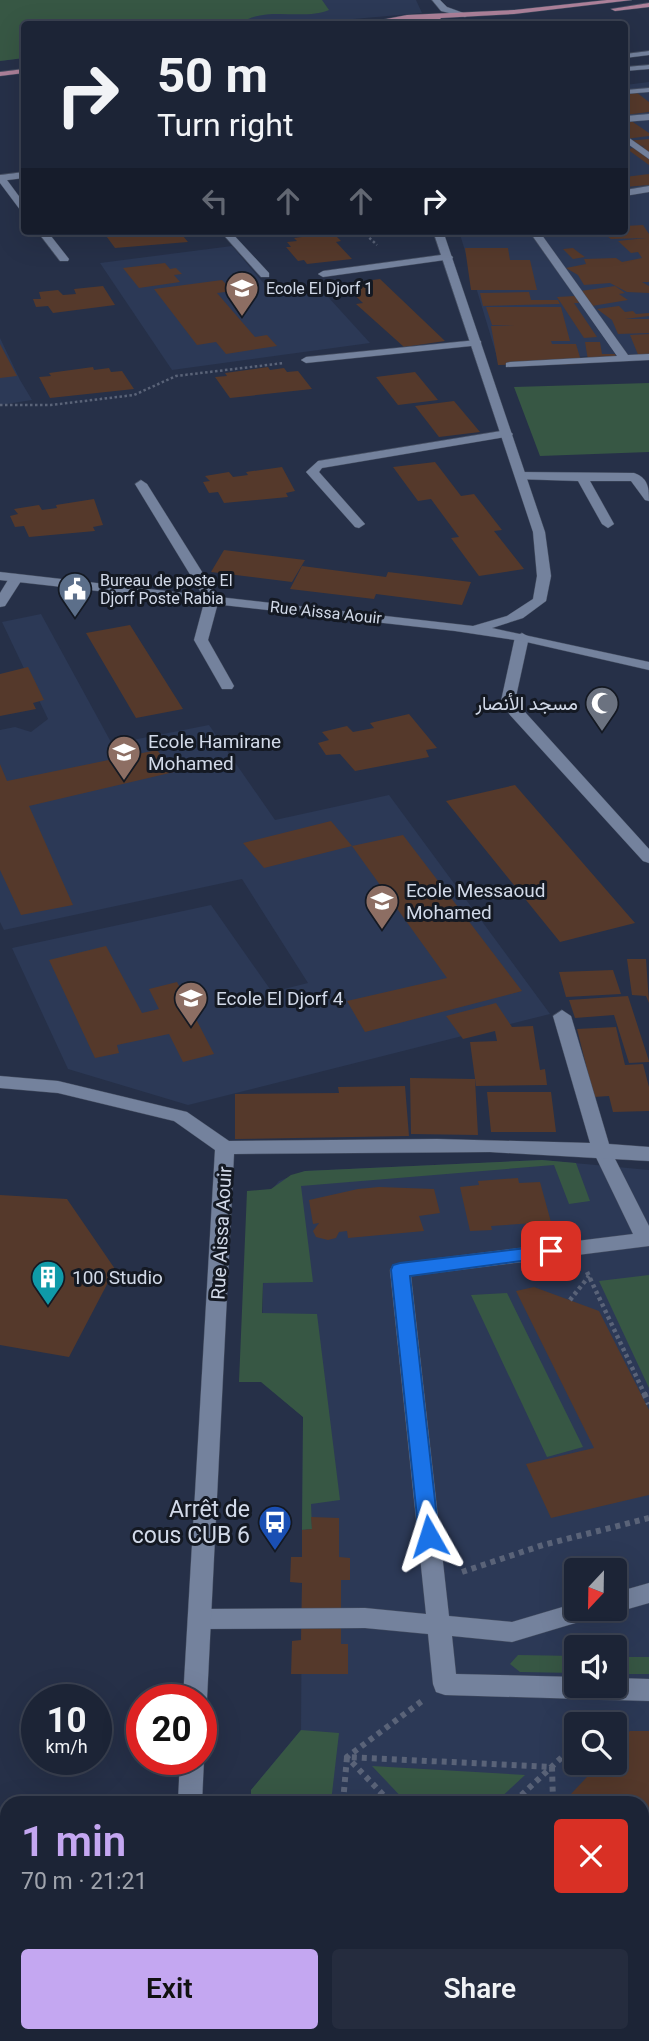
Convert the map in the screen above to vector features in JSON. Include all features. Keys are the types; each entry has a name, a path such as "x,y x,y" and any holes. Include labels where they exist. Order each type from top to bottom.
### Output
{"main road":[{"path":"401,21 628,0"},
{"path":"510,21 649,5"},
{"path":"425,17 442,21"},
{"path":"0,74 21,71"},
{"path":"0,83 21,80"}],"street":[{"path":"425,17 434,9 427,0"},
{"path":"436,0 444,9 465,15"},
{"path":"628,46 649,48"},
{"path":"628,56 649,53"},
{"path":"628,69 649,67"},
{"path":"628,92 649,90"},
{"path":"628,119 649,117"},
{"path":"628,140 649,156"},
{"path":"0,178 21,175"},
{"path":"0,178 21,204"},
{"path":"628,192 649,189"},
{"path":"45,235 64,259"},
{"path":"229,235 265,275"},
{"path":"440,235 539,532 544,576 539,601 521,615 491,625 455,627"},
{"path":"537,235 626,360"},
{"path":"323,274 448,257"},
{"path":"306,360 477,343"},
{"path":"510,365 649,357"},
{"path":"359,524 312,472 318,465 507,434"},
{"path":"520,476 573,474 582,477 634,477 640,481 649,497"},
{"path":"582,477 608,524"},
{"path":"141,484 212,600 201,640 227,686"},
{"name":"Rue Aissa Aouir","path":"0,576 455,627 522,637 649,666"},
{"path":"0,603 16,578"},
{"path":"522,637 508,701 515,712 649,858"},
{"path":"562,1016 601,1149 647,1240 400,1270 445,1684 649,1690"},
{"path":"0,1082 58,1087 180,1116 225,1148"},
{"name":"Rue Aissa Aouir","path":"196,1684 225,1148 451,1145 601,1149 649,1154"},
{"path":"627,1599 649,1593"},
{"path":"200,1619 365,1618 512,1632 564,1617"},
{"path":"190,1796 191,1775"}],"path":[{"path":"0,405 51,405 134,395 176,376 306,360"},
{"path":"576,1248 649,1404"},
{"path":"570,1300 589,1276"},
{"path":"434,1581 543,1545 649,1518"},
{"path":"344,1796 347,1757 445,1684"},
{"path":"521,1796 564,1756"},
{"path":"347,1757 552,1767"},
{"path":"347,1757 384,1796"},
{"path":"552,1767 553,1796"}],"shaded area":[{"path":"0,0 416,0 422,13 330,21 21,21 21,58 0,61"},
{"path":"649,82 649,354 498,360 460,235 628,235 628,85"},
{"name":"Ecole El Djorf 1","path":"232,246 272,293 319,287 370,343 172,370 100,263"},
{"path":"0,338 20,380 32,400 0,405"},
{"path":"41,614 112,744 209,725 275,820 389,795 550,1014 188,1105 68,1069 12,948 211,905 272,992 308,983 242,879 4,930 0,922 0,730 15,727 31,732 48,719 2,622"},
{"path":"542,1160 649,1170 649,1796 251,1796 251,1790 301,1730 303,1417 261,1381 265,1198 279,1181 305,1171"}],"green space":[{"path":"0,0 322,0 329,10 307,14 260,15 245,21 21,21 21,58 0,61"},
{"path":"649,383 649,452 540,456 514,387"},
{"path":"542,1160 576,1163 590,1201 569,1204 554,1165 301,1186 313,1282 263,1283 262,1313 317,1314 340,1500 311,1504 312,1529 302,1530 303,1417 261,1382 239,1382 247,1191 271,1189 291,1175 305,1171"},
{"path":"649,1275 649,1388 599,1281"},
{"path":"507,1293 583,1447 547,1457 471,1295"},
{"path":"518,1655 564,1656 564,1673 520,1672 510,1664"},
{"path":"627,1657 649,1657 649,1674 627,1674"},
{"path":"301,1730 339,1733 332,1796 251,1796 251,1790"},
{"path":"372,1766 525,1775 502,1796 400,1796"}],"building":[{"path":"636,92 649,102 649,112 628,115 628,93"},
{"path":"628,120 649,133 649,136 628,139"},
{"path":"649,139 649,165 628,150 646,146 628,145 628,141"},
{"path":"649,174 649,185 628,187 628,177"},
{"path":"643,225 649,234 649,282 642,282 649,286 649,293 627,292 610,283 584,285 578,275 566,268 586,264 584,259 616,258 622,262 642,258 638,252 631,253 618,241 646,238 611,239 606,235 628,235 628,226"},
{"path":"105,235 182,235 188,242 115,248"},
{"path":"335,235 341,241 336,242 352,259 307,264 304,260 298,261 286,247 291,247 287,242 297,241 294,238"},
{"path":"465,248 508,248 510,260 530,260 537,290 471,290"},
{"path":"573,248 585,257 573,259 563,249"},
{"path":"165,263 170,269 176,268 182,274 174,275 180,282 139,288 123,268"},
{"path":"380,279 445,341 404,347 356,304 363,303 343,284"},
{"path":"222,280 233,291 217,293 255,337 267,335 277,346 226,354 216,342 197,345 154,289"},
{"path":"103,286 115,305 53,313 48,306 36,307 33,299 41,299 39,292 58,290 63,295 76,294 74,289"},
{"path":"615,286 625,293 619,294 628,300 592,306 574,292"},
{"path":"529,292 531,300 558,300 560,304 483,306 480,293"},
{"path":"575,296 579,303 574,303 597,337 584,338 557,297"},
{"path":"619,306 625,312 649,313 649,316 625,319 649,319 649,333 618,334 612,320 597,309"},
{"path":"486,307 561,307 570,341 551,341 552,344 576,344 582,364 498,365 491,326 515,325 492,325"},
{"path":"649,334 649,357 639,357 630,335"},
{"path":"585,342 600,342 602,354 615,354 616,360 588,360"},
{"path":"0,344 17,376 0,378"},
{"path":"93,367 94,370 109,368 111,372 122,371 134,389 50,398 39,377 51,376 49,373"},
{"path":"268,367 270,370 284,368 287,372 298,371 312,389 230,398 215,377 227,376 225,373"},
{"path":"415,372 438,400 398,405 376,377"},
{"path":"454,401 480,432 439,437 415,406"},
{"path":"435,462 461,496 474,494 502,530 494,531 524,569 479,576 451,538 459,537 431,499 418,501 393,467"},
{"path":"282,467 295,491 286,493 288,497 224,503 218,492 209,493 203,482 210,481 205,476 229,472 233,477 248,475 246,472"},
{"path":"94,499 103,525 93,527 95,531 29,537 24,526 15,527 10,516 18,514 14,509 39,505 42,510"},
{"path":"224,550 305,560 292,582 211,572"},
{"path":"302,566 386,577 388,572 471,582 462,605 376,594 374,599 290,589"},
{"path":"130,625 183,709 136,718 86,633"},
{"path":"28,667 44,700 33,703 36,709 0,716 0,674"},
{"path":"409,714 437,748 426,750 429,757 355,771 340,754 326,755 318,743 329,740 322,732 347,726 353,732 374,728 370,723"},
{"path":"157,750 174,772 29,806 73,905 21,915 0,870 0,764 7,781"},
{"path":"515,785 635,923 560,942 446,801"},
{"path":"331,821 352,846 264,868 243,843"},
{"path":"403,835 522,991 365,1032 347,1001 447,978 352,846"},
{"path":"106,946 142,1013 159,1009 149,989 177,982 214,1054 183,1062 169,1034 117,1045 119,1053 95,1058 49,960"},
{"path":"627,959 646,959 649,1003 646,996 632,995"},
{"path":"613,970 621,994 566,997 559,972"},
{"path":"628,996 649,1062 629,1063 614,1015 575,1018 569,1000"},
{"path":"496,1003 512,1027 533,1026 540,1070 545,1069 547,1085 476,1086 470,1042 497,1041 495,1031 463,1039 446,1016"},
{"path":"616,1027 625,1065 643,1064 649,1087 649,1111 613,1112 609,1096 594,1097 577,1029"},
{"path":"410,1078 475,1079 478,1135 411,1134"},
{"path":"405,1086 409,1136 235,1139 235,1094 339,1093 338,1087"},
{"path":"487,1092 551,1092 556,1132 491,1132"},
{"path":"518,1178 519,1183 540,1182 551,1222 491,1226 492,1230 470,1231 460,1187 479,1185 478,1181"},
{"path":"379,1187 434,1189 440,1213 419,1216 424,1231 348,1238 347,1231 339,1232 336,1238 328,1240 316,1237 313,1231 319,1223 313,1224 309,1200"},
{"name":"100 Studio","path":"0,1195 67,1199 115,1269 69,1357 0,1345"},
{"path":"534,1287 599,1311 649,1410 649,1495 551,1518 526,1464 594,1448 516,1291"},
{"path":"311,1517 339,1518 339,1557 350,1558 350,1580 341,1580 341,1644 348,1644 348,1674 291,1674 292,1641 301,1640 302,1583 290,1582 291,1557 302,1557 302,1530 312,1529"},
{"path":"630,1731 649,1731 649,1796 571,1794 589,1775 627,1775 627,1734"}],"place":[{"name":"Ecole El Djorf 1","path":"242,318"},
{"name":"Bureau de poste El Djorf Poste Rabia","path":"75,619"},
{"name":"مسجد الأنصار","path":"602,733"},
{"name":"Ecole Hamirane Mohamed","path":"124,782"},
{"name":"Ecole Messaoud Mohamed","path":"382,931"},
{"name":"Ecole El Djorf 4","path":"191,1028"},
{"name":"100 Studio","path":"48,1307"},
{"name":"Arrêt de cous CUB 6","path":"275,1552"}],"route":[{"path":"429,1536 400,1270 551,1251"}]}
